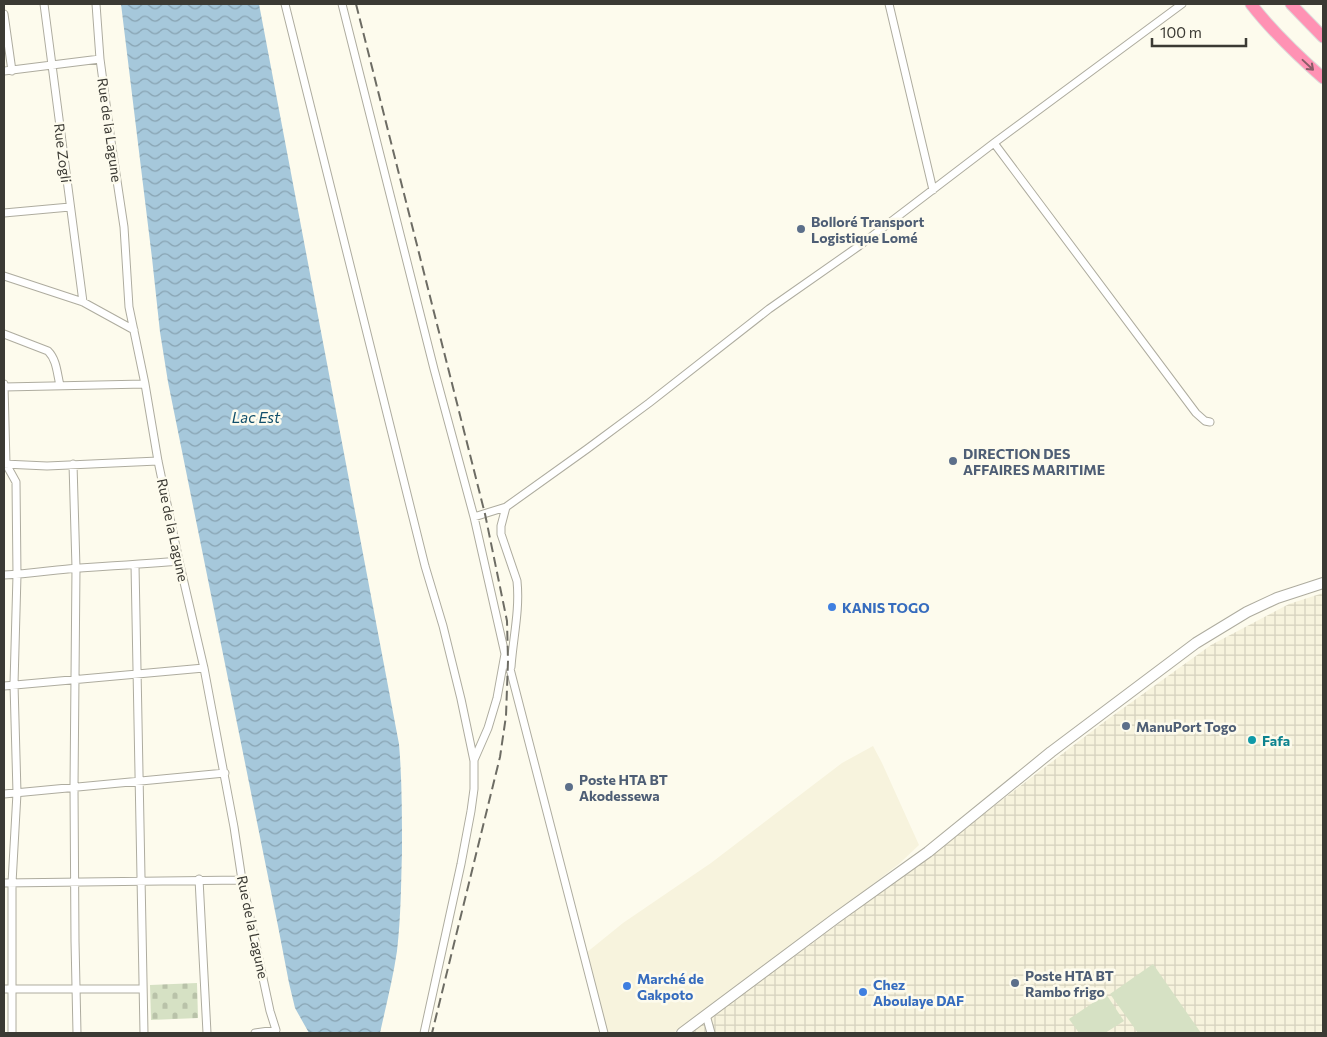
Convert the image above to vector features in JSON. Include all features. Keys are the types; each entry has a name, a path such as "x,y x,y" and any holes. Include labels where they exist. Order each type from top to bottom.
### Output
{"highway":[{"path":"1251,4 1278,36 1323,78"},
{"path":"1291,4 1323,36"}],"main road":[{"path":"682,1033 928,852 1051,752 1196,644 1247,612 1277,598 1323,583"}],"street":[{"name":"Rue Zogli","path":"44,4 83,302"},
{"name":"Rue de la Lagune","path":"96,4 100,59 124,227 130,307 134,330 158,461 204,668 225,774 242,880 270,1011 277,1032 255,1033"},
{"path":"285,4 425,566 452,662 474,761 474,789 471,811 424,1033"},
{"path":"342,4 434,369 474,517 505,654 604,1033"},
{"path":"889,4 933,190"},
{"path":"474,517 506,507 649,403 769,309 860,246 994,143 1182,4"},
{"path":"4,14 8,71 100,59"},
{"path":"994,143 1196,413 1205,421 1210,422"},
{"path":"4,214 70,207"},
{"path":"4,274 83,302 134,330"},
{"path":"4,334 48,351 54,360 60,385"},
{"path":"12,1033 8,989 17,793 14,684 17,575 16,482 5,464 4,386 145,384"},
{"path":"5,464 47,466 158,461"},
{"path":"73,464 76,568 74,787 77,1033"},
{"path":"506,507 501,526 502,534 518,590 517,619 510,672"},
{"path":"4,575 179,561"},
{"path":"135,565 144,1033"},
{"path":"474,761 488,728 497,698 505,654"},
{"path":"4,686 204,668"},
{"path":"4,794 225,774"},
{"path":"199,880 207,1033"},
{"path":"4,883 242,880"},
{"path":"8,989 144,989"},
{"path":"706,1015 711,1033"}],"shaded area":[{"path":"1323,593 1323,1033 688,1033 810,945 1104,722 1211,645 1289,604"},
{"path":"873,746 919,845 900,863 822,924 673,1033 607,1033 586,953 623,923 711,863 842,763"}],"green space":[{"path":"1153,964 1201,1033 1138,1033 1110,994"},
{"path":"197,983 198,1018 151,1020 150,985"},
{"path":"1106,994 1124,1021 1105,1033 1079,1033 1069,1019"}],"water":[{"name":"Lac Est","path":"121,4 259,4 399,744 402,838 399,926 397,951 380,1033 309,1033 295,1008 168,382 160,332"}],"railway":[{"path":"356,4 485,514 507,621 506,716 500,757 432,1033"}],"place":[{"name":"Bolloré Transport Logistique Lomé","path":"801,229"},
{"name":"DIRECTION DES AFFAIRES MARITIME","path":"953,461"},
{"name":"KANIS TOGO","path":"832,607"},
{"name":"ManuPort Togo","path":"1126,726"},
{"name":"Fafa","path":"1252,740"},
{"name":"Poste HTA BT Akodessewa","path":"569,787"},
{"name":"Poste HTA BT Rambo frigo","path":"1015,983"},
{"name":"Marché de Gakpoto","path":"627,986"},
{"name":"Chez Aboulaye DAF","path":"863,992"}]}
